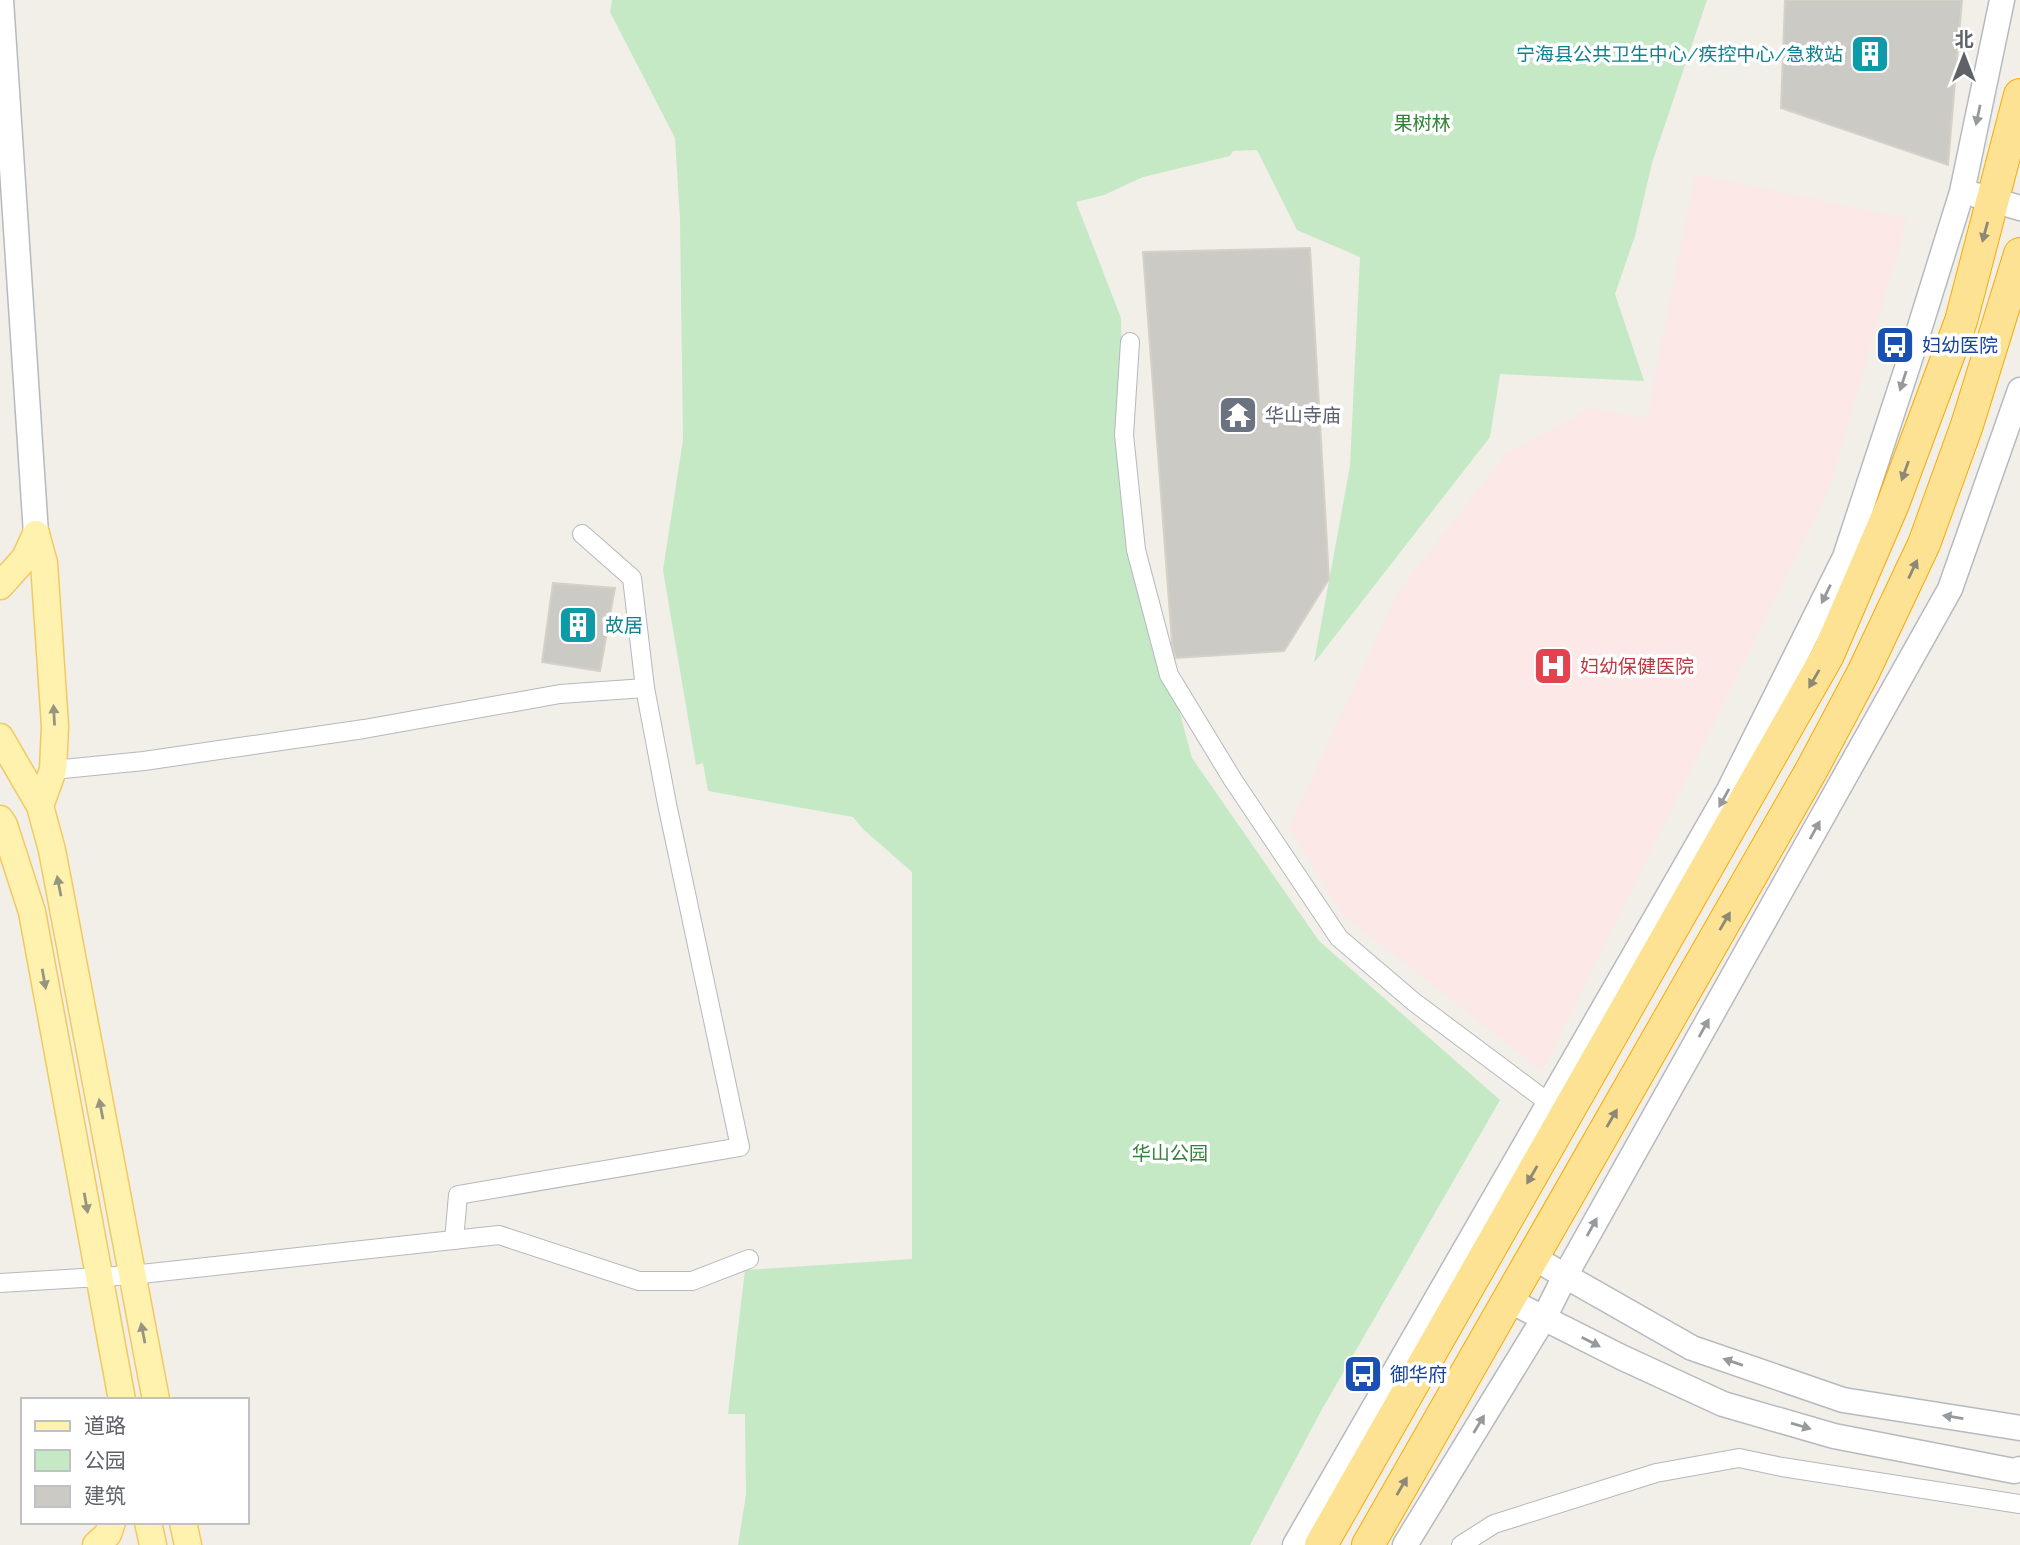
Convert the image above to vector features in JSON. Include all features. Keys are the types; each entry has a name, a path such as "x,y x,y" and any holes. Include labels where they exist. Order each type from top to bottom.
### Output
{"highway":[{"path":"1321,1545 1828,655 1893,504 2007,204 2020,95"},
{"path":"1368,1545 1812,769 1863,673 1924,544 1967,425 2020,254"}],"main road":[{"path":"0,586 25,558 36,534"},
{"path":"36,534 44,563 55,726 53,770 40,806"},
{"path":"0,737 40,806 52,850 156,1398"},
{"path":"0,820 4,825 32,912 122,1398"},
{"path":"96,1545 108,1534 111,1524"},
{"path":"148,1524 153,1545"},
{"path":"183,1524 188,1545"}],"street":[{"path":"1,0 36,534"},
{"path":"1294,1545 1728,792 1845,557 1962,192 2002,0"},
{"path":"1962,192 2007,204"},
{"path":"1130,342 1124,435 1136,550 1169,675 1233,780 1339,938 1414,1002 1549,1103"},
{"path":"1405,1545 1544,1318 1950,589 2020,390"},
{"path":"454,1240 458,1195 740,1147 667,804 645,688 632,578 582,534"},
{"path":"53,770 144,761 364,729 560,694 645,688"},
{"path":"0,1283 132,1275 499,1235 639,1280 692,1280 748,1259"},
{"path":"1532,1258 1692,1348 1843,1400 2020,1427"},
{"path":"1508,1300 1620,1357 1723,1404 1834,1436 2014,1471 2020,1469"},
{"path":"1461,1545 1494,1524 1656,1473 1740,1458 2020,1504"}],"shaded area":[{"name":"妇幼保健医院","path":"1695,174 1907,219 1829,490 1542,1071 1341,913 1289,827 1398,592 1507,453 1591,408 1647,418"}],"green space":[{"name":"华山公园","path":"612,0 1707,0 1652,163 1635,236 1615,294 1644,381 1500,374 1490,437 1314,663 1350,466 1360,257 1297,230 1257,150 1233,151 1230,156 1143,177 1104,195 1076,202 1121,318 1125,510 1192,758 1319,941 1500,1100 1321,1411 1250,1545 738,1545 746,1495 745,1414 728,1414 745,1270 912,1259 912,872 853,817 708,791 703,763 696,765 663,570 683,440 680,218 675,138 610,12"}],"building":[{"name":"宁海县公共卫生中心/疾控中心/急救站","path":"1785,0 1962,0 1948,165 1781,108"},
{"name":"华山寺庙","path":"1310,248 1329,579 1284,651 1176,658 1172,643 1143,252"},
{"name":"故居","path":"553,583 615,588 600,671 542,662"}],"place":[{"name":"宁海县公共卫生中心/疾控中心/急救站","path":"1870,54"},
{"name":"妇幼医院","path":"1895,345"},
{"name":"华山寺庙","path":"1238,415"},
{"name":"故居","path":"578,625"},
{"name":"妇幼保健医院","path":"1553,666"},
{"name":"御华府","path":"1363,1374"}],"park label":[{"name":"果树林","path":"1422,123"}]}
